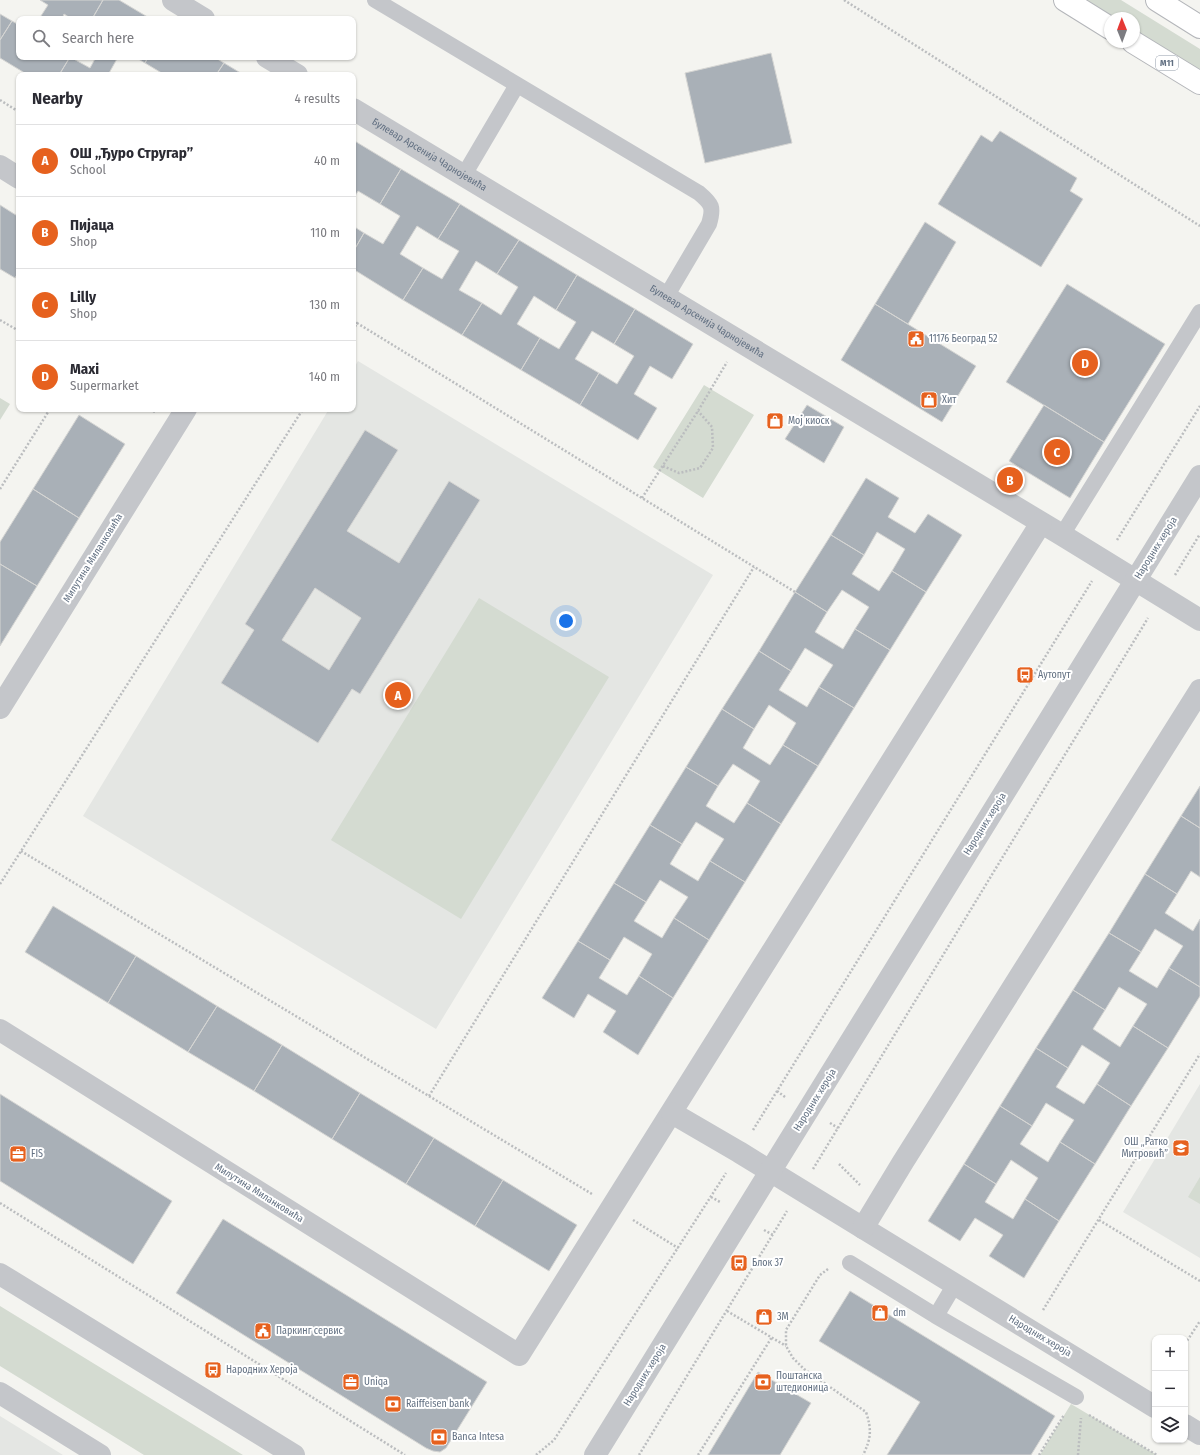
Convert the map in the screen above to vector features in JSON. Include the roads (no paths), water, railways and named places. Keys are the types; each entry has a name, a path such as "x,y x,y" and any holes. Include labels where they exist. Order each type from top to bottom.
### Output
{"highway":[{"path":"1065,0 1104,24"},
{"path":"1157,0 1200,27"},
{"name":"M11","path":"1140,46 1200,83"}],"street":[{"path":"173,0 199,16"},
{"path":"272,60 292,72"},
{"name":"Булевар Арсенија Чарнојевића","path":"356,110 1062,535 1200,620"},
{"path":"0,166 16,176"},
{"name":"Милутина Миланковића","path":"0,708 184,412"},
{"name":"Народних хероја","path":"595,1454 1200,476"},
{"path":"672,1113 1041,523"},
{"path":"863,1228 1200,690"},
{"name":"Милутина Миланковића","path":"0,1030 519,1355 672,1113"},
{"name":"Народних хероја","path":"672,1113 800,1189 1152,1405"},
{"path":"0,1274 294,1455"},
{"path":"0,1393 100,1455"},
{"path":"1188,1427 1200,1434"}],"lane":[{"path":"375,0 699,193 708,200 712,213 709,224 666,297"},
{"path":"464,175 517,84"},
{"path":"1062,535 1200,312"},
{"path":"850,1264 1078,1404"},
{"path":"936,1316 955,1284"}],"place":[{"name":"11176 Београд 52","path":"916,339"},
{"name":"Maxi","path":"1085,363"},
{"name":"Хит","path":"929,400"},
{"name":"Мој киоск","path":"775,421"},
{"name":"Lilly","path":"1057,452"},
{"name":"Пијаца","path":"1010,480"},
{"name":"Аутопут","path":"1025,675"},
{"name":"ОШ „Ђуро Стругар”","path":"398,695"},
{"name":"ОШ „Ратко Митровић”","path":"1181,1148"},
{"name":"FIS","path":"18,1154"},
{"name":"Блок 37","path":"739,1263"},
{"name":"dm","path":"880,1313"},
{"name":"3M","path":"764,1317"},
{"name":"Паркинг сервис","path":"263,1331"},
{"name":"Народних Хероја","path":"213,1370"},
{"name":"Uniqa","path":"351,1382"},
{"name":"Поштанска штедионица","path":"763,1382"},
{"name":"Raiffeisen bank","path":"393,1404"},
{"name":"Banca Intesa","path":"439,1437"}]}
